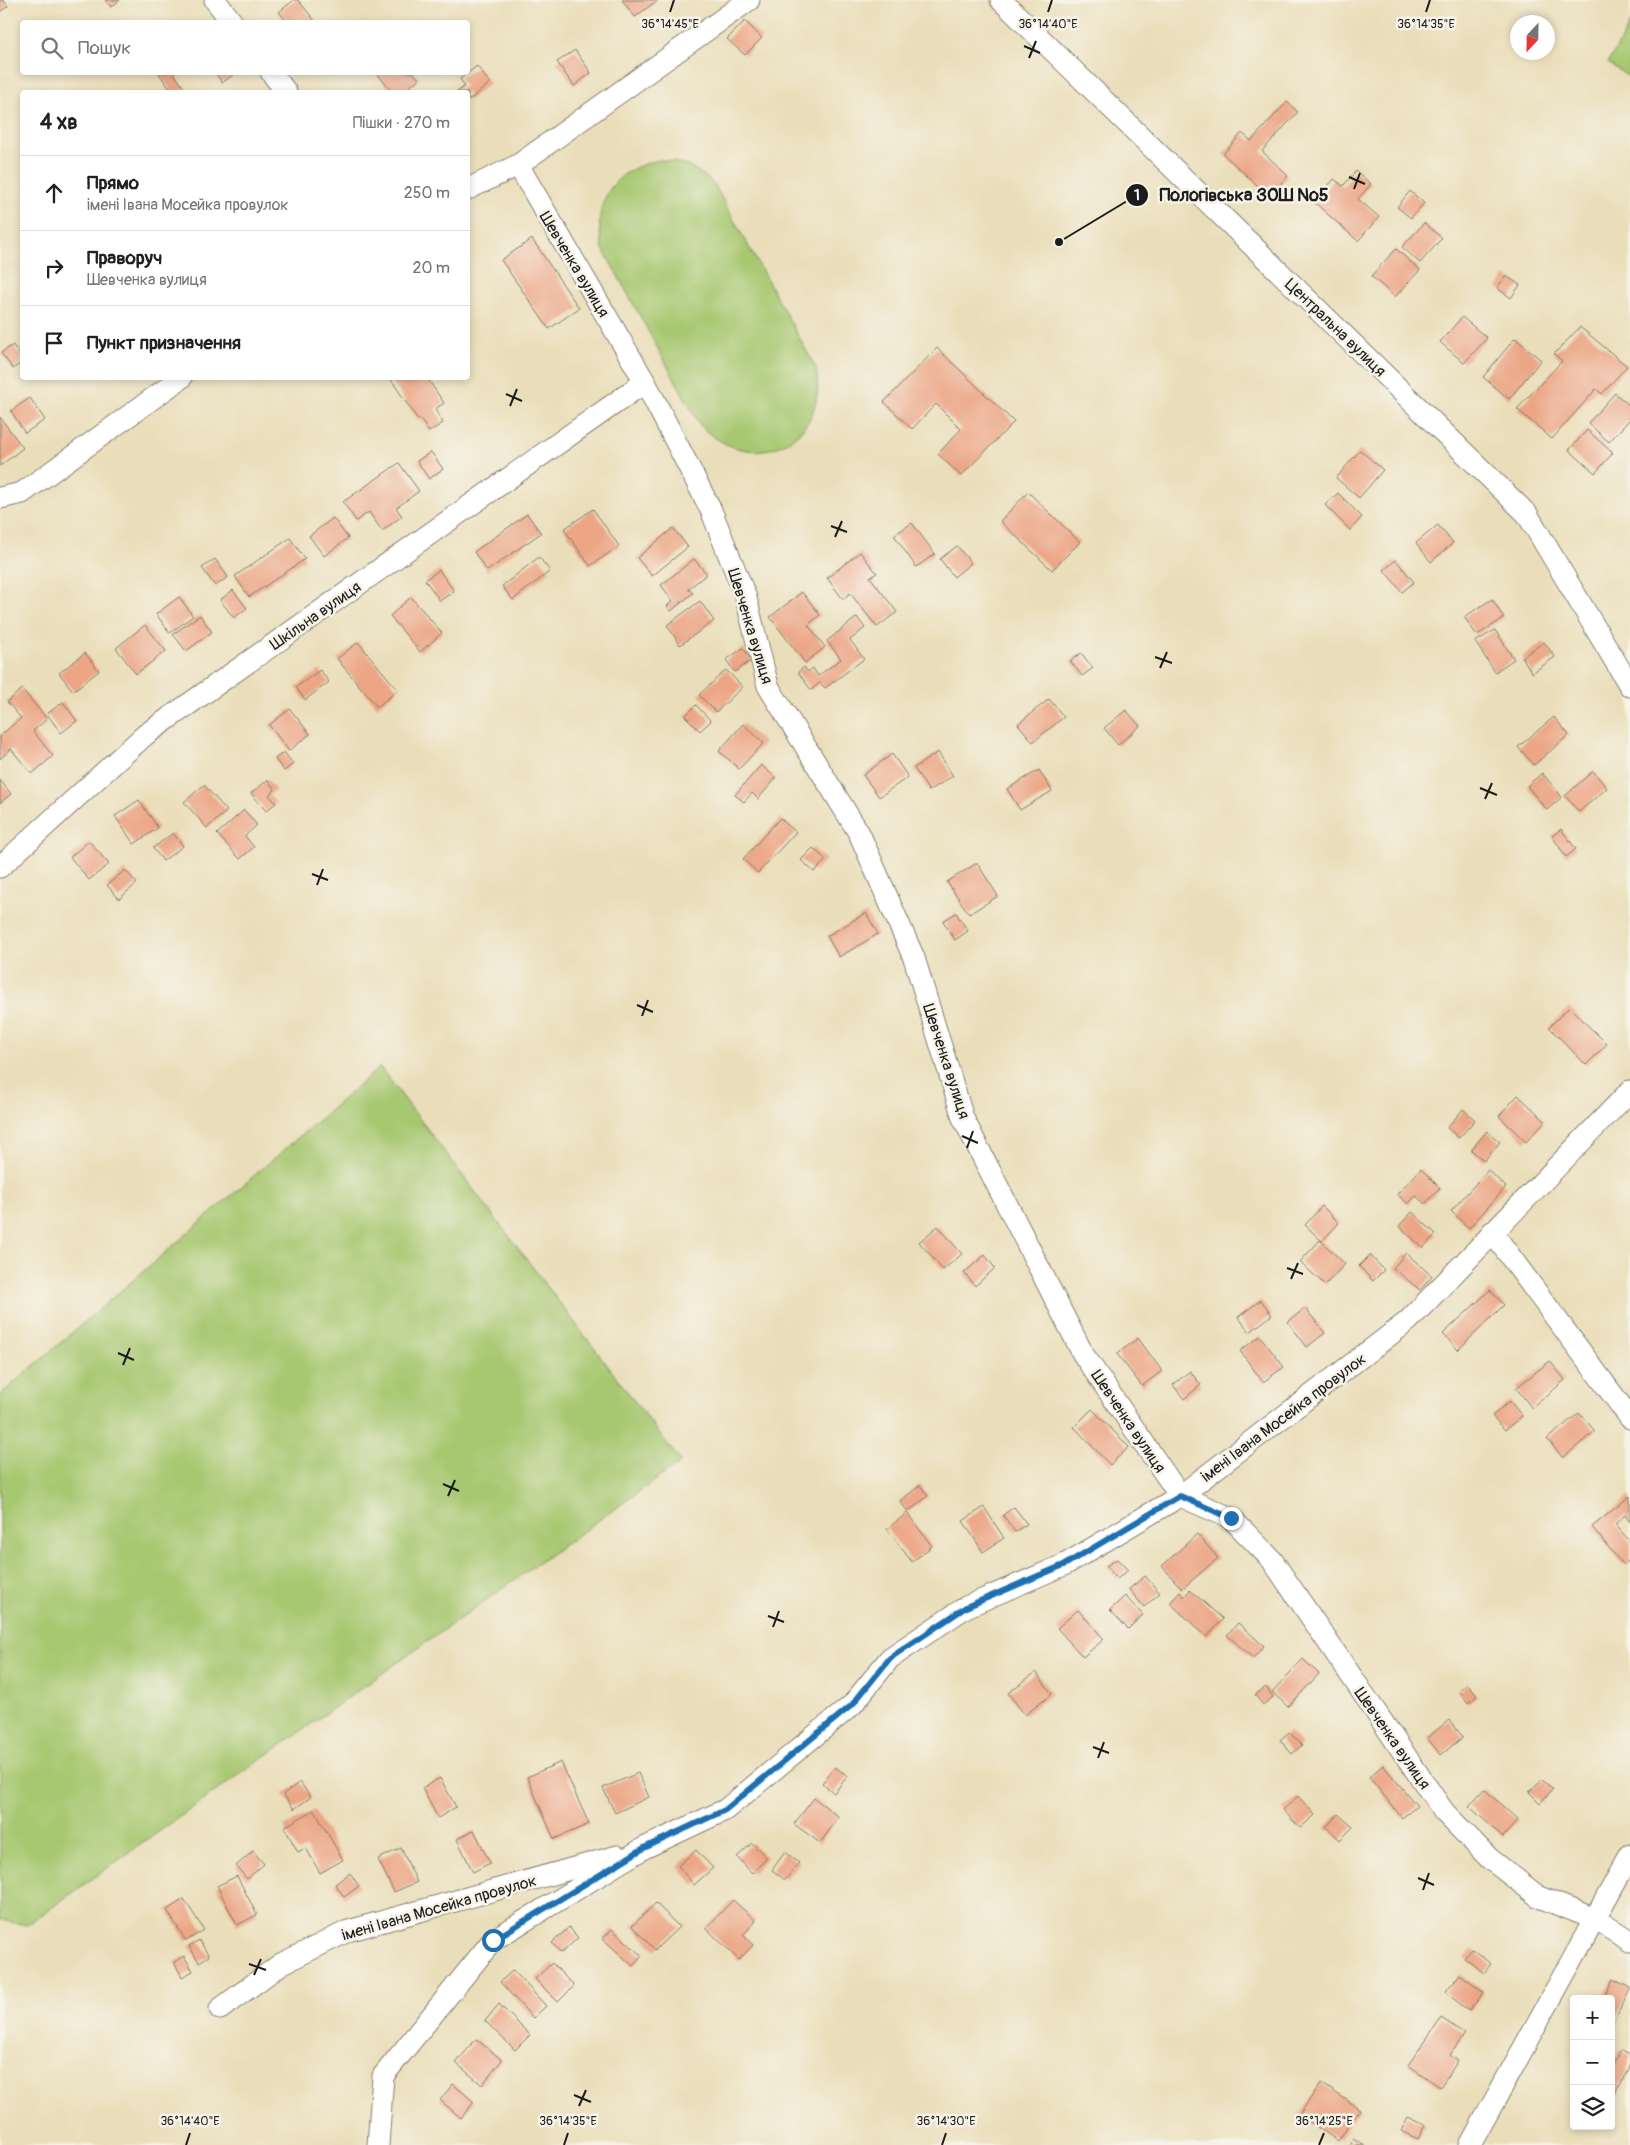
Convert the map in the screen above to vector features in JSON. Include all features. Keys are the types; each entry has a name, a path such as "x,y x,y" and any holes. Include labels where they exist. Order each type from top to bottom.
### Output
{"street":[{"path":"215,0 230,20"},
{"path":"470,187 518,166 749,0"},
{"name":"Центральна вулиця","path":"1001,0 1526,514 1630,684"},
{"path":"273,75 284,90"},
{"name":"Шевченка вулиця","path":"518,166 645,382 711,510 746,598 768,686 859,833 914,958 963,1118 1083,1354 1180,1496 1231,1518 1272,1560 1444,1812 1490,1859 1539,1897 1595,1919 1630,1941"},
{"path":"0,498 22,493 178,380"},
{"name":"Шкільна вулиця","path":"0,867 145,735 645,382"},
{"name":"імені Івана Мосейка провулок","path":"378,2145 383,2076 493,1940 644,1848 725,1810 852,1705 890,1658 966,1607 1066,1564 1180,1496 1408,1321 1630,1091"},
{"path":"1492,1232 1630,1418"},
{"name":"імені Івана Мосейка провулок","path":"220,2009 281,1964 348,1931 644,1848"},
{"path":"1470,2145 1630,1855"}],"green space":[{"path":"1630,24 1630,78 1608,63"},
{"path":"661,160 676,162 690,167 714,184 816,368 817,394 811,416 799,433 783,444 763,450 742,449 720,441 700,425 603,249 600,216 603,202 610,190 619,179 630,171 644,164"},
{"path":"380,1067 681,1462 27,1925 0,1920 0,1395"}],"building":[{"path":"0,0 3,0 8,6 0,12"},
{"path":"105,0 120,0 111,7"},
{"path":"294,0 298,0 314,20 285,20 279,12"},
{"path":"622,0 658,0 635,17"},
{"path":"745,21 762,38 745,55 727,39"},
{"path":"575,50 591,73 574,86 557,62"},
{"path":"477,66 490,83 470,99 470,90 460,90 465,86 460,79 465,75 470,75 470,71"},
{"path":"160,75 175,75 185,90 171,90"},
{"path":"217,75 233,75 222,83"},
{"path":"378,75 416,75 419,79 405,90 390,90"},
{"path":"1287,102 1298,112 1262,151 1288,176 1269,196 1223,154 1242,133 1251,141"},
{"path":"1356,171 1371,184 1358,199 1379,217 1358,241 1314,202 1334,179 1343,186"},
{"path":"1410,191 1424,203 1411,218 1397,207"},
{"path":"1424,223 1442,238 1420,263 1402,247"},
{"path":"532,239 579,308 549,329 501,260"},
{"path":"1396,249 1420,270 1395,297 1371,276"},
{"path":"1506,276 1520,285 1511,298 1497,288"},
{"path":"1462,317 1487,338 1464,363 1440,342"},
{"path":"1580,327 1627,366 1602,394 1596,389 1552,439 1517,409 1562,361 1554,354"},
{"path":"1515,338 1541,360 1509,399 1483,377"},
{"path":"13,345 20,355 20,364 13,369 1,353"},
{"path":"937,348 1014,422 961,476 938,454 961,429 936,404 912,429 884,402"},
{"path":"391,380 428,380 444,403 435,409 443,423 429,432 420,419 418,420"},
{"path":"1615,393 1630,406 1630,419 1609,442 1588,423"},
{"path":"30,398 45,420 25,433 11,411"},
{"path":"0,417 23,448 0,466"},
{"path":"1587,430 1613,453 1595,473 1569,450"},
{"path":"1360,450 1383,470 1359,498 1336,478"},
{"path":"431,452 443,469 429,479 417,461"},
{"path":"399,463 419,491 396,508 402,516 382,531 369,512 356,521 343,502"},
{"path":"1028,492 1080,542 1052,570 1000,521"},
{"path":"1338,493 1362,517 1350,530 1325,505"},
{"path":"593,509 619,546 590,566 564,529"},
{"path":"527,514 541,533 487,571 474,552"},
{"path":"333,518 348,538 324,556 309,536"},
{"path":"912,523 935,554 916,567 894,535"},
{"path":"1438,525 1453,543 1431,562 1416,543"},
{"path":"673,528 688,547 652,576 637,558"},
{"path":"290,538 305,559 249,597 235,576"},
{"path":"957,546 971,563 954,577 940,559"},
{"path":"860,552 877,573 870,577 897,612 877,627 850,593 843,599 827,578"},
{"path":"539,557 550,571 513,600 502,586"},
{"path":"215,559 228,577 215,586 202,568"},
{"path":"694,559 707,574 688,589 693,593 671,611 667,606 673,601 661,585"},
{"path":"1396,560 1414,582 1402,592 1384,570"},
{"path":"439,570 454,591 440,601 425,580"},
{"path":"233,590 247,608 234,618 220,600"},
{"path":"802,592 820,615 808,625 825,647 805,663 770,617"},
{"path":"179,597 193,616 170,633 156,614"},
{"path":"411,597 442,633 420,652 390,616"},
{"path":"1492,599 1504,618 1477,635 1464,617"},
{"path":"700,601 714,621 680,645 667,625"},
{"path":"200,615 212,632 186,651 173,634"},
{"path":"857,617 865,628 850,640 864,659 825,688 820,683 811,690 798,672 804,667 808,672 813,668 818,676 841,659 827,641"},
{"path":"145,625 166,651 136,674 116,648"},
{"path":"1495,630 1514,659 1495,672 1475,642"},
{"path":"358,642 398,690 377,707 337,659"},
{"path":"1544,642 1555,657 1532,673 1522,657"},
{"path":"743,648 752,660 735,672 726,660"},
{"path":"85,653 99,671 73,691 59,673"},
{"path":"1081,653 1093,668 1082,676 1070,661"},
{"path":"320,670 329,682 305,700 296,687"},
{"path":"726,670 743,687 716,712 699,695"},
{"path":"22,689 47,719 33,731 53,756 32,774 11,749 0,759 0,736 21,718 7,702"},
{"path":"1049,699 1064,717 1033,742 1018,724"},
{"path":"63,702 77,721 61,733 47,714"},
{"path":"696,705 711,721 700,731 685,716"},
{"path":"290,709 310,734 289,751 269,725"},
{"path":"1126,710 1140,726 1118,745 1104,728"},
{"path":"1554,717 1569,735 1534,765 1518,747"},
{"path":"743,724 764,743 739,769 719,751"},
{"path":"284,752 293,764 284,771 275,759"},
{"path":"938,752 953,776 929,791 914,768"},
{"path":"892,754 908,777 879,797 863,775"},
{"path":"761,765 776,778 758,799 752,793 744,802 735,795"},
{"path":"1039,770 1052,791 1020,810 1007,789"},
{"path":"1593,771 1607,788 1579,812 1565,796"},
{"path":"1542,773 1562,797 1547,810 1527,786"},
{"path":"0,780 11,794 0,803"},
{"path":"268,780 275,790 269,795 276,803 266,811 251,793"},
{"path":"204,785 227,811 207,828 184,802"},
{"path":"139,800 158,828 134,844 115,816"},
{"path":"244,810 257,825 245,836 254,847 240,859 217,834"},
{"path":"780,818 796,832 758,873 743,859"},
{"path":"1561,829 1576,849 1566,857 1552,836"},
{"path":"173,833 183,846 163,861 153,848"},
{"path":"89,841 109,864 89,880 70,857"},
{"path":"813,848 826,860 814,872 801,860"},
{"path":"977,863 998,896 969,914 947,882"},
{"path":"125,870 137,883 119,899 107,885"},
{"path":"866,913 878,934 839,957 827,936"},
{"path":"956,913 968,931 955,940 943,921"},
{"path":"1569,1007 1607,1044 1586,1065 1549,1027"},
{"path":"1518,1095 1545,1121 1526,1142 1499,1116"},
{"path":"1463,1109 1475,1120 1459,1138 1447,1128"},
{"path":"1487,1131 1500,1142 1484,1161 1471,1150"},
{"path":"1421,1169 1440,1188 1425,1204 1416,1196 1408,1204 1397,1194"},
{"path":"1488,1170 1506,1187 1469,1228 1451,1211"},
{"path":"1322,1206 1339,1223 1322,1241 1305,1225"},
{"path":"1412,1212 1436,1234 1423,1248 1399,1226"},
{"path":"938,1226 962,1254 943,1270 919,1242"},
{"path":"1320,1240 1345,1264 1325,1285 1300,1262"},
{"path":"1406,1253 1432,1276 1420,1290 1393,1268"},
{"path":"985,1255 995,1268 975,1286 964,1273"},
{"path":"1370,1255 1384,1270 1373,1281 1359,1266"},
{"path":"1490,1290 1504,1305 1458,1350 1443,1334"},
{"path":"1261,1300 1272,1315 1250,1332 1238,1317"},
{"path":"1305,1308 1325,1333 1307,1347 1288,1322"},
{"path":"1260,1336 1284,1367 1263,1382 1240,1351"},
{"path":"1138,1338 1162,1371 1142,1386 1117,1354"},
{"path":"1550,1361 1565,1380 1532,1408 1516,1388"},
{"path":"1190,1371 1201,1385 1184,1399 1173,1385"},
{"path":"1510,1401 1522,1416 1505,1430 1492,1416"},
{"path":"1092,1409 1129,1447 1110,1465 1074,1427"},
{"path":"1579,1413 1595,1431 1563,1458 1547,1439"},
{"path":"920,1485 928,1496 908,1512 900,1501"},
{"path":"1630,1496 1630,1522 1625,1515 1615,1524 1630,1542 1630,1560 1623,1565 1592,1527"},
{"path":"984,1507 1004,1538 983,1552 963,1521"},
{"path":"1014,1507 1027,1524 1015,1532 1003,1515"},
{"path":"907,1513 932,1546 912,1562 887,1529"},
{"path":"1197,1534 1218,1558 1182,1589 1162,1566"},
{"path":"1117,1559 1128,1570 1117,1579 1106,1566"},
{"path":"1145,1576 1160,1593 1144,1607 1129,1589"},
{"path":"1190,1590 1223,1619 1207,1637 1170,1603 1180,1592 1184,1597"},
{"path":"1125,1596 1143,1615 1128,1629 1110,1610"},
{"path":"1078,1610 1104,1639 1083,1657 1057,1628"},
{"path":"1238,1623 1264,1646 1253,1658 1227,1635"},
{"path":"1303,1659 1319,1674 1288,1707 1272,1692"},
{"path":"1036,1672 1052,1694 1025,1715 1008,1693"},
{"path":"1468,1684 1477,1696 1468,1703 1459,1691"},
{"path":"1266,1687 1273,1697 1263,1705 1255,1695"},
{"path":"1449,1720 1463,1737 1441,1755 1427,1738"},
{"path":"1289,1732 1302,1745 1292,1754 1280,1740"},
{"path":"561,1762 589,1824 554,1839 527,1777"},
{"path":"1383,1765 1417,1806 1402,1818 1369,1777"},
{"path":"835,1767 848,1776 834,1793 822,1783"},
{"path":"638,1773 649,1797 615,1813 603,1788"},
{"path":"440,1778 456,1807 438,1818 422,1788"},
{"path":"1542,1779 1553,1789 1540,1803 1529,1792"},
{"path":"300,1782 311,1797 294,1809 283,1794"},
{"path":"1484,1789 1518,1820 1503,1837 1469,1806"},
{"path":"1298,1796 1315,1815 1300,1828 1283,1810"},
{"path":"814,1798 839,1817 820,1843 794,1824"},
{"path":"314,1810 343,1860 320,1873 306,1848 298,1852 284,1827"},
{"path":"1338,1814 1353,1827 1340,1840 1326,1827"},
{"path":"474,1830 490,1863 473,1872 457,1839"},
{"path":"752,1843 767,1858 752,1873 737,1857"},
{"path":"401,1848 417,1882 394,1892 378,1859"},
{"path":"696,1850 713,1868 694,1885 678,1866"},
{"path":"253,1851 264,1864 247,1879 236,1866"},
{"path":"785,1852 799,1863 785,1880 772,1870"},
{"path":"350,1873 359,1886 344,1897 335,1884"},
{"path":"237,1876 257,1915 237,1925 217,1886"},
{"path":"184,1899 204,1930 186,1941 167,1910"},
{"path":"733,1900 756,1921 743,1935 753,1945 739,1960 706,1928"},
{"path":"656,1903 679,1927 655,1950 632,1926"},
{"path":"569,1927 578,1938 561,1953 552,1943"},
{"path":"612,1929 642,1956 633,1966 603,1939"},
{"path":"199,1940 209,1956 199,1962 189,1946"},
{"path":"1472,1949 1491,1964 1484,1973 1464,1958"},
{"path":"184,1956 193,1971 182,1977 174,1962"},
{"path":"552,1963 574,1986 558,2002 535,1979"},
{"path":"513,1970 546,2006 533,2018 500,1982"},
{"path":"1460,1974 1484,1992 1469,2011 1445,1992"},
{"path":"1613,1979 1630,1988 1615,2018 1615,1995 1605,1995"},
{"path":"499,2004 530,2035 515,2050 485,2021"},
{"path":"1441,2018 1465,2034 1450,2055 1458,2061 1440,2087 1408,2065"},
{"path":"476,2039 502,2060 482,2085 456,2063"},
{"path":"1620,2050 1630,2055 1630,2064 1616,2094 1615,2093 1615,2060"},
{"path":"1321,2083 1360,2109 1338,2141 1299,2115"},
{"path":"453,2084 474,2102 461,2118 440,2100"},
{"path":"1408,2117 1425,2125 1418,2139 1401,2131"},
{"path":"1353,2138 1365,2145 1349,2145"}],"place":[{"name":"Пологівська ЗОШ №5","path":"1059,242"}],"route":[{"path":"493,1940 644,1848 725,1810 798,1752 852,1705 890,1658 966,1607 1066,1564 1180,1496 1231,1518"}]}
